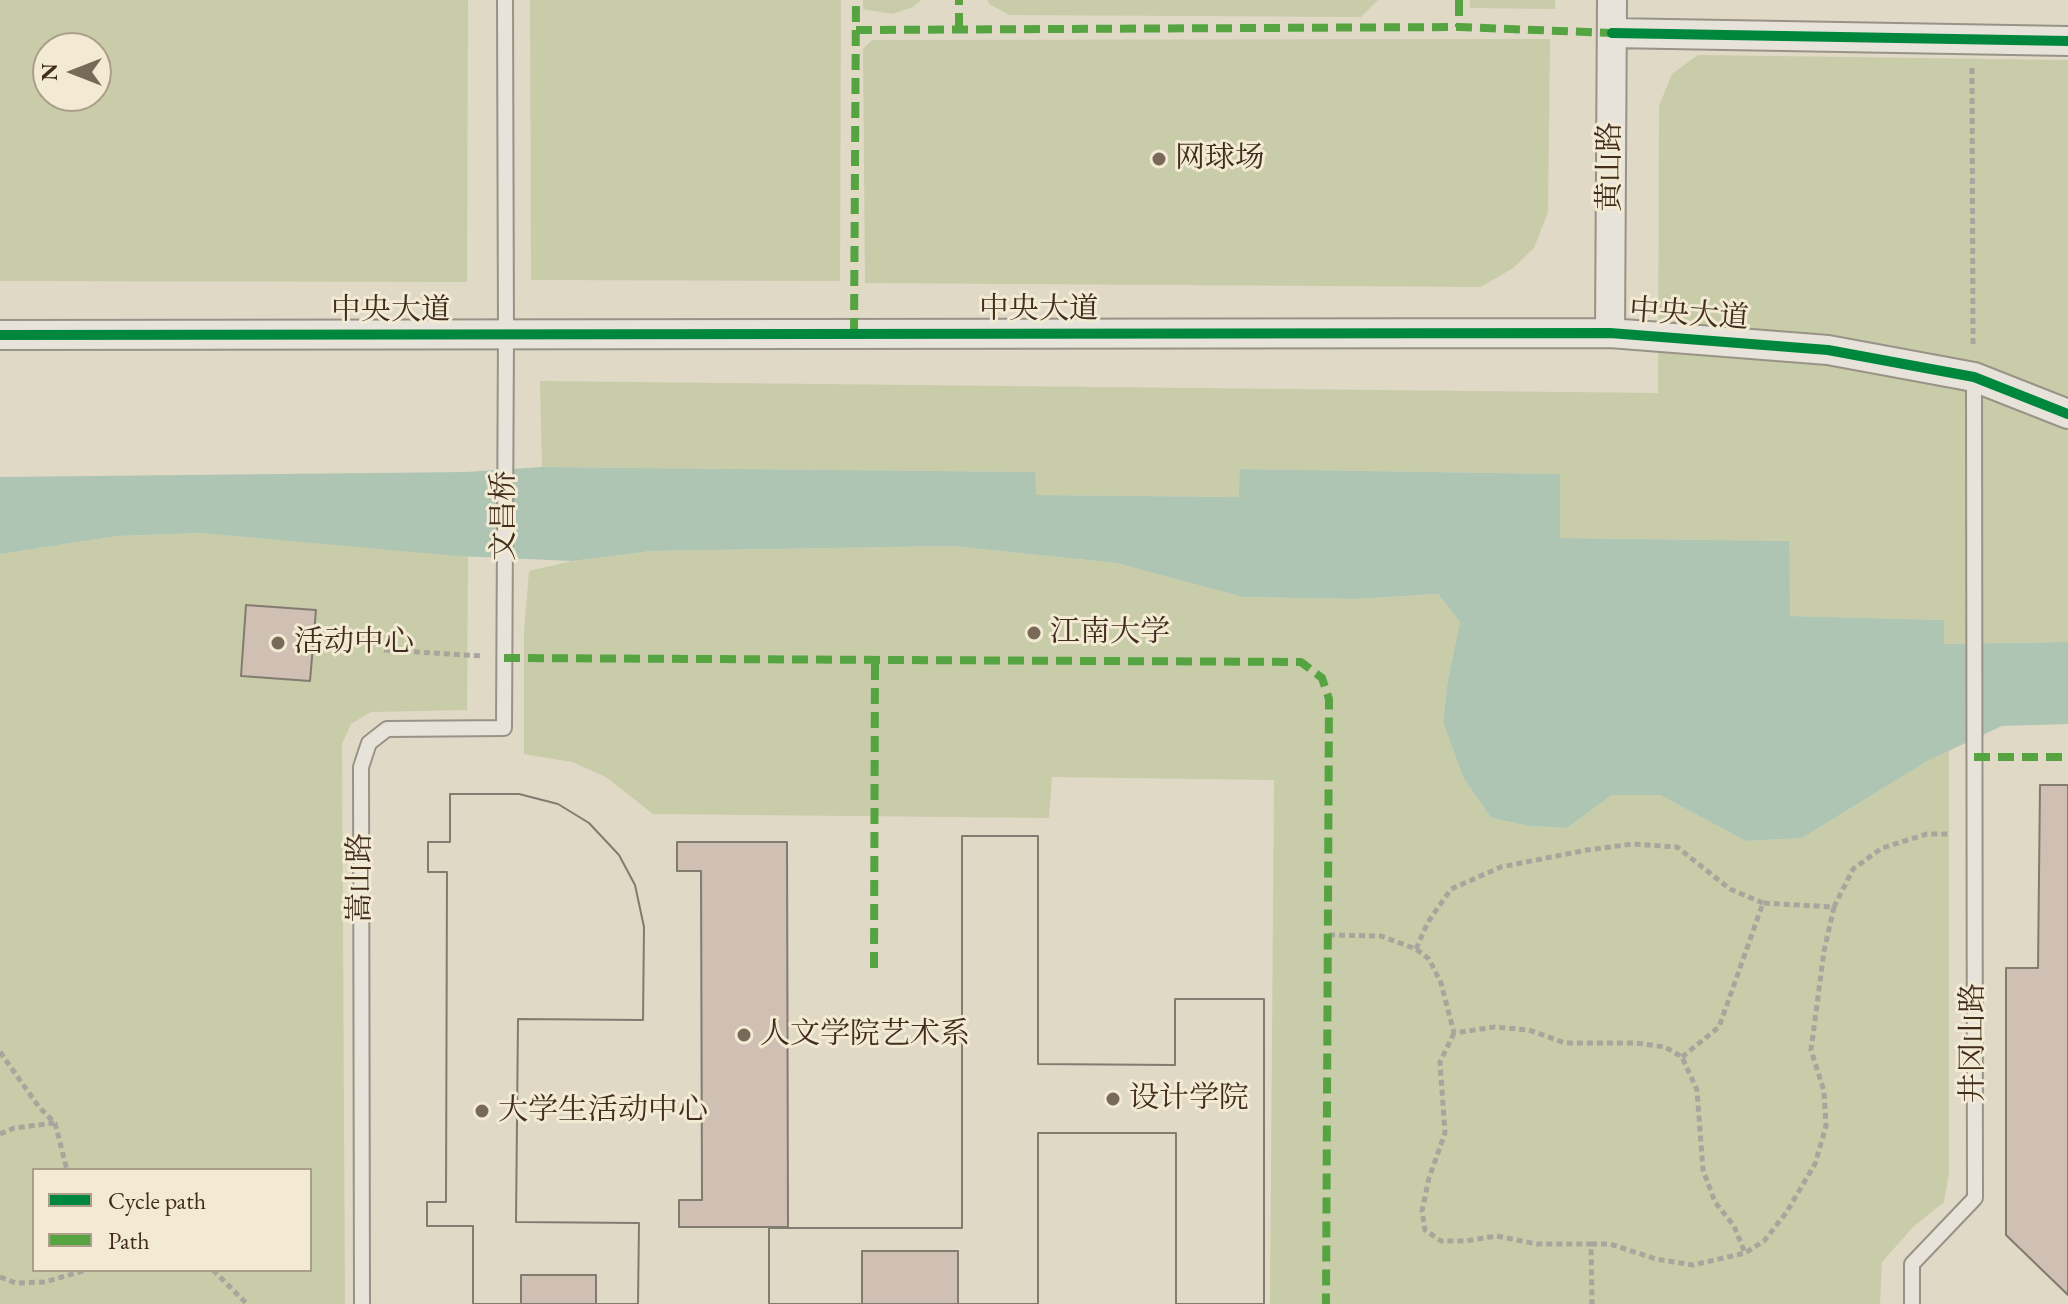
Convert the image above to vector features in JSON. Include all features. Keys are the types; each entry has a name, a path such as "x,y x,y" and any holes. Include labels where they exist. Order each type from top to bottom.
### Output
{"street":[{"name":"黄山路","path":"1610,333 1612,0"},
{"path":"1612,33 2068,41"},
{"name":"中央大道","path":"0,335 1610,333 1828,350 1974,377 2068,414"}],"lane":[{"name":"文昌桥","path":"505,0 505,579"},
{"name":"井冈山路","path":"1912,1304 1912,1264 1975,1198 1974,377"},
{"name":"嵩山路","path":"362,1304 361,767 369,743 387,729 504,728 505,579"}],"path":[{"path":"1972,39 1974,377"},
{"path":"384,650 504,658"},
{"path":"1329,935 1381,936 1416,949 1429,959 1441,983 1454,1033 1440,1062 1445,1133 1426,1189 1422,1211 1425,1230 1441,1241 1497,1236 1537,1244 1610,1244 1656,1259 1693,1265 1745,1253 1764,1241 1786,1213 1815,1164 1826,1126 1824,1091 1811,1050 1824,951 1834,907 1853,869 1882,848 1927,834 1974,834"},
{"path":"1416,949 1428,922 1451,889 1501,867 1633,844 1677,847 1730,889 1763,903 1834,907"},
{"path":"1682,1057 1719,1027 1763,903"},
{"path":"1454,1033 1495,1027 1517,1029 1565,1043 1636,1043 1665,1047 1682,1057 1697,1090 1703,1170 1715,1202 1734,1226 1745,1253"},
{"path":"0,1052 39,1107 55,1123 66,1168"},
{"path":"0,1134 14,1128 55,1123"},
{"path":"1591,1244 1592,1304"},
{"path":"0,1277 16,1283 45,1282 79,1272"},
{"path":"215,1272 247,1304"}],"shaded area":[{"path":"0,0 468,0 467,282 0,281"},
{"path":"530,0 841,0 840,281 531,280"},
{"path":"863,0 921,0 913,7 892,14 863,9"},
{"path":"988,0 1378,0 1361,17 1010,15 989,4"},
{"path":"1470,0 1555,0 1555,9 1470,8"},
{"name":"网球场","path":"1550,39 1548,212 1534,248 1513,268 1481,287 865,283 863,49 872,40"},
{"path":"1698,55 2068,60 2068,642 1944,644 1943,620 1789,616 1789,541 1559,538 1560,474 1240,469 1240,497 1035,495 1035,472 542,467 540,381 1658,393 1659,106 1672,74"},
{"path":"542,467 1035,472 1036,495 1239,497 1240,469 1560,474 1560,538 1789,541 1790,616 1944,620 1944,644 2068,642 2068,724 2002,726 1929,760 1802,838 1746,841 1660,795 1612,795 1567,828 1529,826 1491,818 1463,777 1443,722 1460,622 1438,594 1357,599 1243,597 1116,563 952,546 651,551 572,561 458,556 201,533 117,536 0,554 0,477 466,472"},
{"path":"201,533 468,556 467,710 371,712 351,724 342,744 345,1304 0,1304 0,554 117,536"},
{"path":"952,546 1116,563 1243,597 1357,599 1438,594 1460,622 1443,722 1463,777 1491,818 1529,826 1567,828 1612,795 1660,795 1746,841 1802,838 1949,750 1949,1173 1944,1202 1913,1227 1882,1262 1880,1304 1270,1304 1274,780 1052,777 1049,818 653,814 606,777 572,762 524,754 524,631 529,571 572,561 651,551"}],"building":[{"name":"活动中心","path":"246,605 316,610 310,681 241,676"},
{"path":"2040,785 2068,785 2068,1295 2006,1235 2006,968 2038,968"},
{"name":"大学生活动中心","path":"450,794 519,794 558,804 589,823 619,855 635,885 644,927 643,1020 518,1019 516,1222 639,1223 638,1304 596,1304 596,1275 521,1275 521,1304 473,1304 473,1226 427,1226 427,1202 446,1202 447,872 428,872 428,842 450,842"},
{"name":"大学生活动中心","path":"450,794 519,794 558,804 589,823 619,855 635,885 644,927 643,1020 518,1019 516,1222 639,1223 638,1304 473,1304 473,1226 427,1226 427,1202 446,1202 447,872 428,872 428,842 450,842"},
{"name":"设计学院","path":"962,836 1038,836 1038,1064 1175,1065 1175,999 1264,999 1264,1304 1176,1304 1176,1133 1038,1133 1038,1304 958,1304 958,1251 862,1251 862,1304 769,1304 769,1228 962,1228"},
{"name":"设计学院","path":"962,836 1038,836 1038,1064 1175,1065 1175,999 1264,999 1264,1304 1176,1304 1176,1133 1038,1133 1038,1304 769,1304 769,1228 962,1228"},
{"name":"人文学院艺术系","path":"677,842 787,842 788,1227 679,1227 679,1200 702,1200 701,871 677,871"}],"marked path":[{"path":"854,334 856,0"},
{"path":"959,0 959,29"},
{"path":"1459,0 1459,27"},
{"path":"856,30 1459,27 1612,33"},
{"path":"504,658 1301,662 1322,678 1329,699 1326,1304"},
{"path":"874,968 875,660"},
{"path":"1974,757 2068,757"}],"cycle path":[{"path":"1612,33 2068,41"},
{"path":"0,335 1610,333 1828,350 1974,377 2068,414"}],"place":[{"name":"网球场","path":"1159,159"},
{"name":"江南大学","path":"1034,633"},
{"name":"活动中心","path":"278,643"},
{"name":"人文学院艺术系","path":"744,1035"},
{"name":"设计学院","path":"1113,1099"},
{"name":"大学生活动中心","path":"482,1111"}]}
